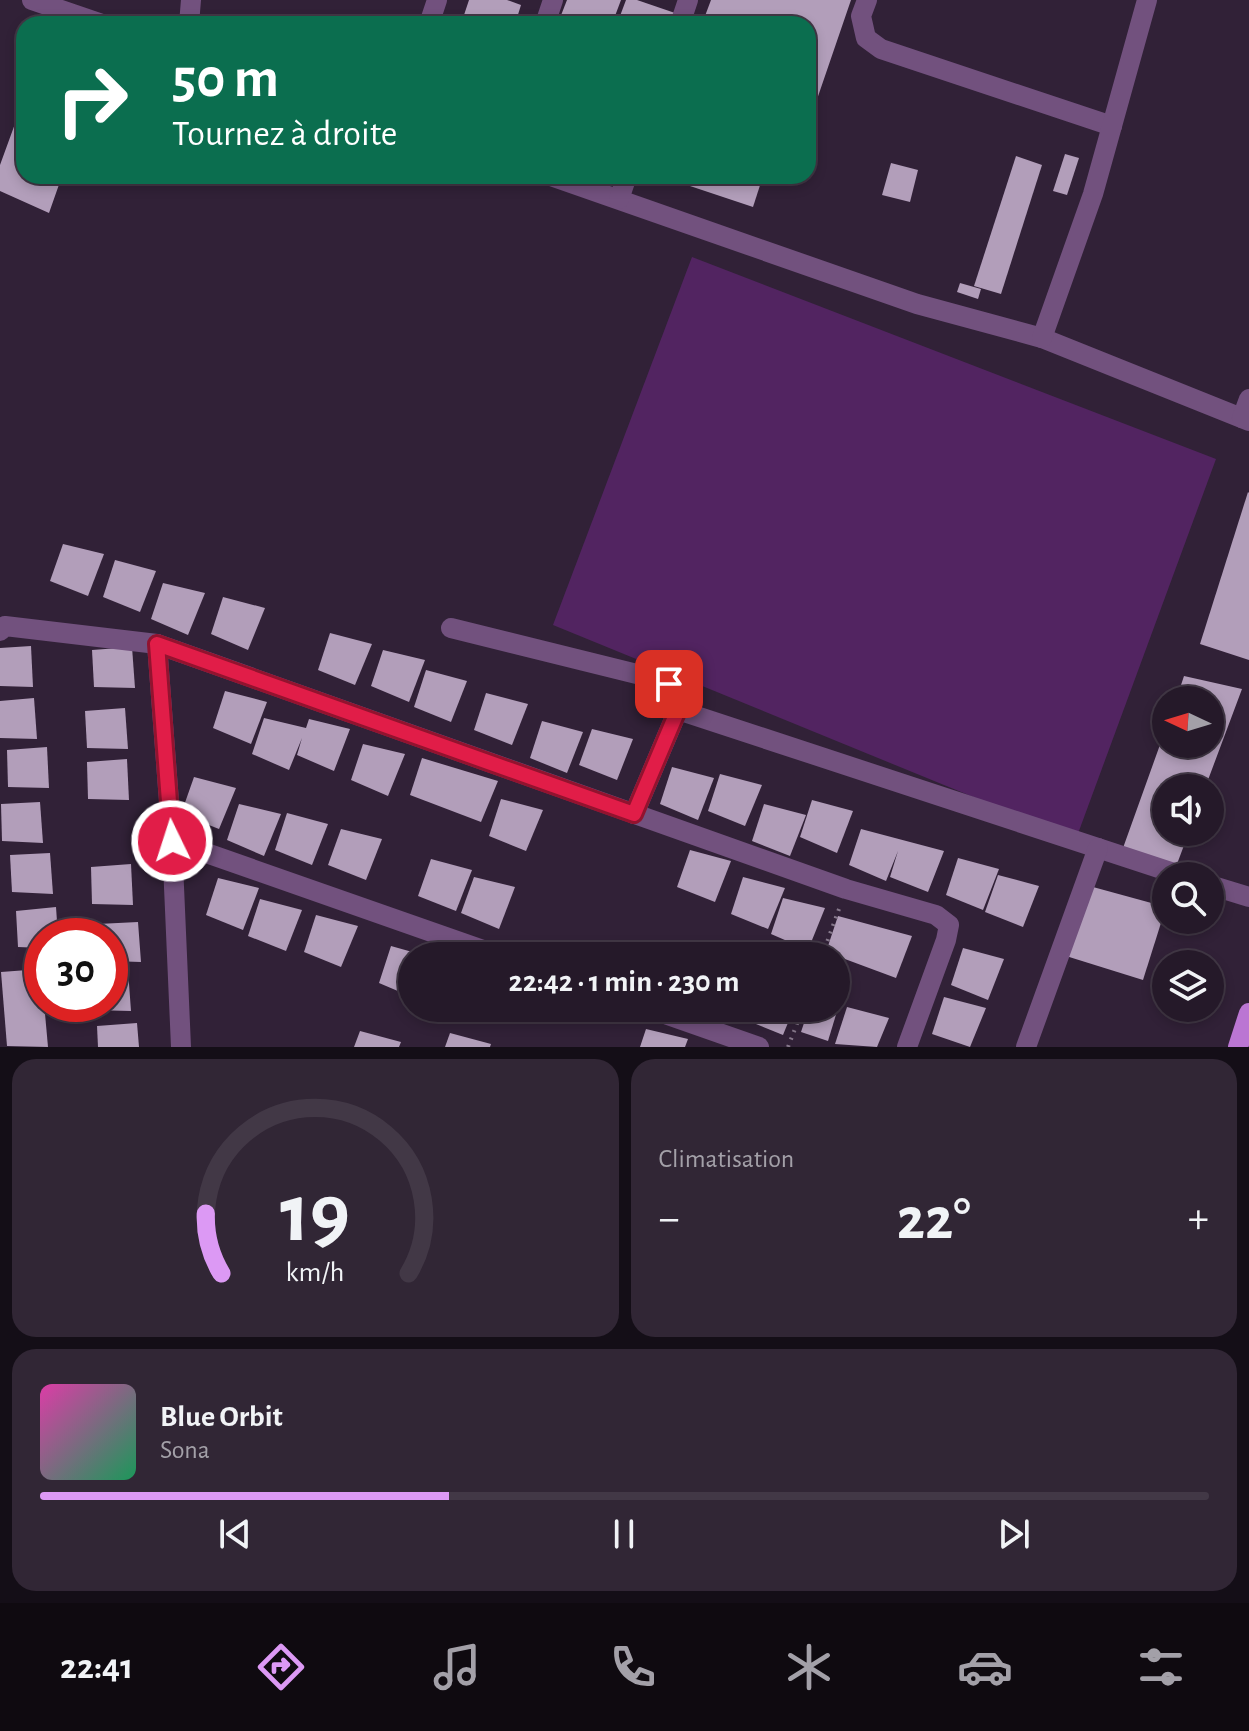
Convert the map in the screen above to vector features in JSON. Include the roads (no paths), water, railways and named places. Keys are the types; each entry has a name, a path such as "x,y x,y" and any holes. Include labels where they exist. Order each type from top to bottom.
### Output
{"main road":[{"path":"1238,1047 1249,1013"}],"street":[{"path":"32,0 79,16"},
{"path":"867,0 861,16 866,38 881,49 1112,126"},
{"path":"1042,338 1093,194 1147,0"},
{"path":"575,184 917,304 1042,338 1247,413"},
{"path":"619,199 624,184"},
{"path":"0,631 5,626 157,644 846,889 936,915 949,925 907,1047"},
{"path":"451,628 669,684 678,710 634,814"},
{"path":"157,644 172,841 181,1047"},
{"path":"678,710 1152,866"},
{"path":"172,841 460,942"},
{"path":"1026,1047 1098,848"},
{"path":"1224,889 1249,897"},
{"path":"677,1022 713,1039 759,1047"}]}
